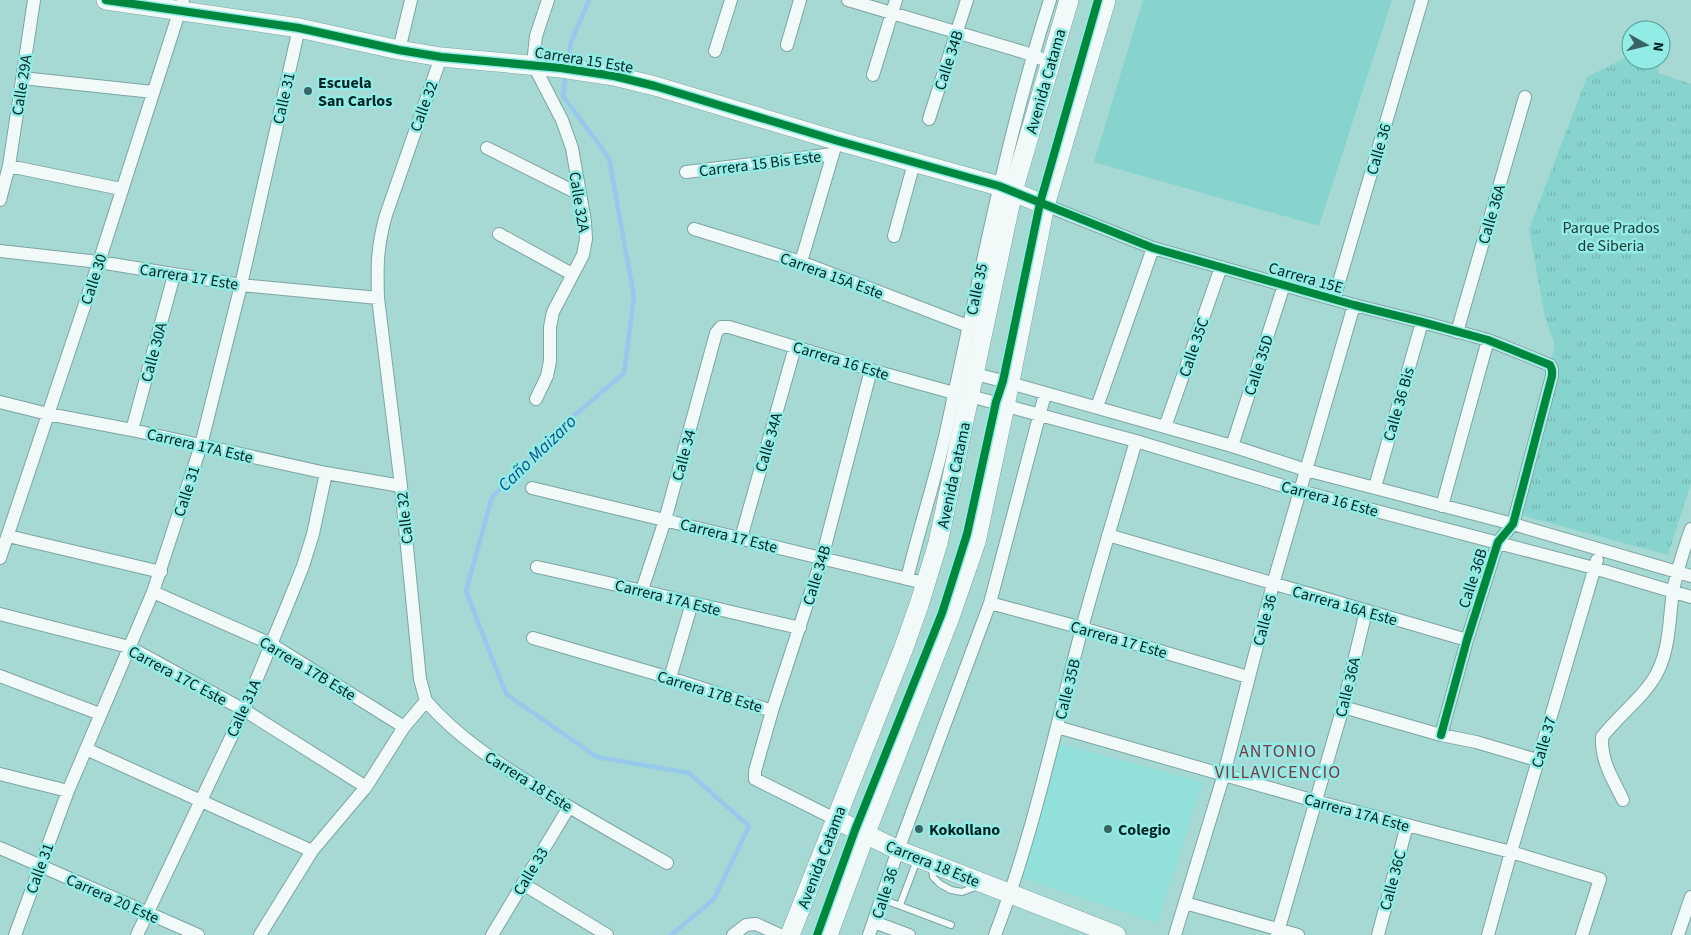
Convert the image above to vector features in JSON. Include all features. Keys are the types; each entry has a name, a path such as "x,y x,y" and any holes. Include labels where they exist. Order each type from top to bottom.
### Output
{"main road":[{"name":"Carrera 15 Este","path":"106,0 181,6 441,57 533,64 614,76 655,86 835,148 914,164 1006,189 1045,205"},
{"name":"Avenida Catama","path":"790,935 903,650 919,605 916,581 938,543 962,394 975,374 1006,189 1050,62 1069,0"},
{"name":"Avenida Catama","path":"828,935 950,617 976,542 1045,205 1106,0"},
{"name":"Carrera 18 Este","path":"835,819 898,850 982,884 1011,893 1079,928 1116,935"}],"street":[{"name":"Calle 29A","path":"0,200 4,165 22,78 34,0"},
{"path":"399,50 412,0"},
{"path":"533,64 536,36 548,0"},
{"path":"715,51 731,0"},
{"path":"787,46 800,0"},
{"path":"848,0 1050,62"},
{"path":"873,75 896,0"},
{"name":"Calle 34B","path":"929,119 967,0"},
{"name":"Calle 35","path":"962,394 968,326 1006,189 1032,55 1050,0"},
{"name":"Calle 36","path":"1334,299 1422,0"},
{"name":"Calle 30","path":"0,558 99,262 181,6"},
{"name":"Calle 31","path":"15,935 68,791 161,572 201,445 241,285 299,28"},
{"name":"Calle 32","path":"426,701 420,679 401,486 378,298 377,269 379,240 386,215 441,57"},
{"name":"Calle 32A","path":"533,64 562,120 572,148 585,222 586,239 583,255 553,312 550,327 550,361 547,376 536,399"},
{"path":"22,78 153,92"},
{"name":"Calle 36A","path":"1458,332 1525,97"},
{"path":"486,148 579,194"},
{"path":"802,262 835,148"},
{"name":"Carrera 15 Bis Este","path":"686,172 835,148"},
{"path":"894,236 914,164"},
{"path":"4,165 122,189"},
{"name":"Carrera 15E","path":"1045,205 1153,248 1354,305 1488,340 1550,365 1552,376"},
{"name":"Carrera 15A Este","path":"694,229 802,262 968,326"},
{"path":"499,234 572,274"},
{"path":"1097,407 1153,248"},
{"name":"Carrera 17 Este","path":"0,251 99,262 241,285 378,298"},
{"name":"Calle 35C","path":"1165,427 1221,267"},
{"name":"Calle 30A","path":"132,430 174,275"},
{"name":"Calle 35D","path":"1232,446 1284,285"},
{"name":"Calle 36","path":"1176,935 1224,774 1273,584 1354,305"},
{"name":"Calle 36 Bis","path":"1375,487 1422,322"},
{"name":"Calle 34","path":"642,590 665,520 716,333 721,327 728,327"},
{"name":"Carrera 16 Este","path":"728,327 871,370 1136,441 1300,491 1594,568 1691,597"},
{"path":"1442,506 1488,340"},
{"name":"Calle 34A","path":"741,538 795,346"},
{"name":"Calle 34B","path":"755,779 756,764 772,711 822,558 871,370"},
{"name":"Carrera 16 Este","path":"975,374 1232,446 1306,470 1513,524 1600,551 1691,576"},
{"name":"Calle 36B","path":"1441,735 1467,640 1498,542 1513,524 1552,376"},
{"name":"Calle 36","path":"869,935 898,850 990,603 1045,394"},
{"name":"Carrera 17A Este","path":"0,402 48,414 132,430 326,473 401,486"},
{"name":"Calle 35B","path":"995,935 1011,893 1082,628 1136,441"},
{"name":"Calle 31A","path":"137,935 244,710 303,566 313,534 326,473"},
{"name":"Carrera 17 Este","path":"532,488 916,581"},
{"path":"1623,800 1606,764 1602,750 1602,738 1656,674 1667,644 1677,572 1691,529"},
{"name":"Carrera 16A Este","path":"1108,535 1467,640"},
{"path":"8,536 161,572"},
{"name":"Calle 37","path":"1488,935 1510,852 1600,551"},
{"name":"Carrera 17A Este","path":"537,567 800,628"},
{"name":"Carrera 17B Este","path":"153,592 271,644 404,727"},
{"path":"670,678 692,603"},
{"name":"Carrera 17 Este","path":"990,603 1248,677"},
{"name":"Calle 36A","path":"1278,932 1343,707 1366,611"},
{"name":"Carrera 17C Este","path":"0,614 129,647 244,710 366,787"},
{"name":"Carrera 17B Este","path":"534,638 670,678 772,711"},
{"path":"0,676 100,714"},
{"path":"260,935 312,851 366,787 404,727 426,701"},
{"name":"Carrera 18 Este","path":"426,701 441,718 492,760 666,863"},
{"path":"1343,707 1538,760"},
{"name":"Carrera 17A Este","path":"1057,727 1315,801 1510,852 1600,879 1582,935"},
{"path":"86,749 312,851"},
{"path":"0,774 68,791"},
{"name":"Carrera 18 Este","path":"755,779 835,819"},
{"name":"Calle 33","path":"492,935 569,807"},
{"name":"Calle 36C","path":"1378,935 1407,825"},
{"name":"Carrera 20 Este","path":"1,851 40,865 198,935"},
{"path":"523,884 607,935"},
{"path":"1678,935 1691,897"},
{"path":"1185,903 1278,932 1298,935"},
{"path":"874,922 909,935"},
{"path":"733,935 746,925 756,924 780,935"}],"lane":[{"path":"900,905 925,861"},
{"path":"882,899 951,924"}],"shaded area":[{"name":"Colegio","path":"1053,742 1203,782 1157,923 1017,876"}],"green space":[{"path":"1143,0 1392,0 1319,226 1094,162"},
{"name":"Parque Prados de Siberia","path":"1621,60 1621,70 1658,70 1658,73 1691,84 1691,483 1668,555 1520,515 1555,344 1545,318 1529,229 1587,77"}],"waterway":[{"name":"Caño Maizaro","path":"568,65 571,42 589,0"},
{"name":"Caño Maizaro","path":"566,72 563,96 609,158 634,297 624,373 564,424 492,497 466,591 506,694 597,757 689,773 749,826 714,899 671,935"}],"cycle path":[{"path":"106,0 299,28 399,50 441,57 561,68 614,76 655,86 838,141 999,186 1153,248 1354,305 1488,340 1550,365 1552,376 1513,524 1498,542 1467,640 1441,735"},
{"path":"817,935 855,830 942,613 967,534 996,402 1003,381 1040,203 1098,0"}],"place":[{"name":"Escuela San Carlos","path":"308,91"},
{"name":"Kokollano","path":"919,829"},
{"name":"Colegio","path":"1108,829"}],"district":[{"name":"ANTONIO VILLAVICENCIO","path":"1278,761"}]}
